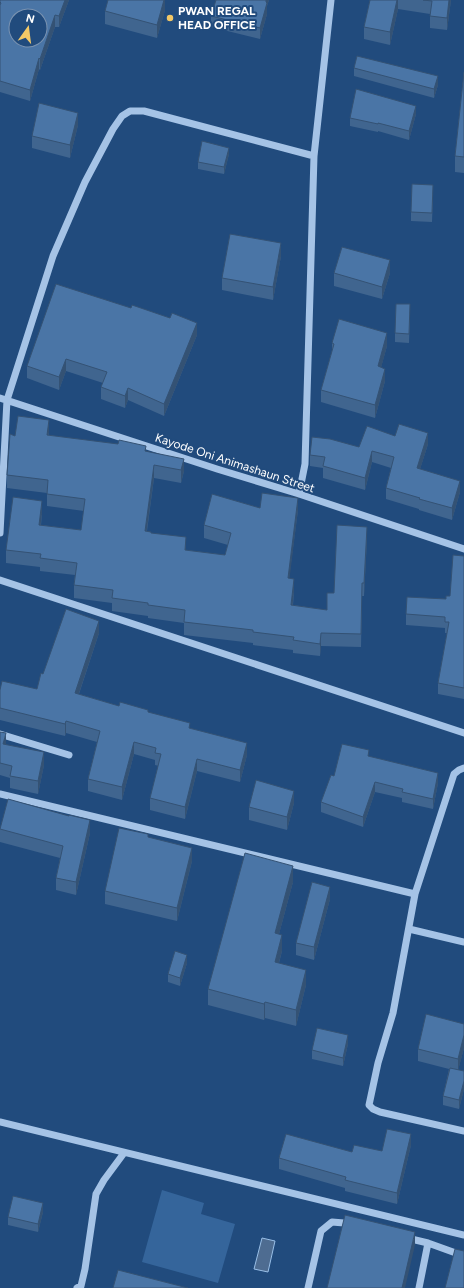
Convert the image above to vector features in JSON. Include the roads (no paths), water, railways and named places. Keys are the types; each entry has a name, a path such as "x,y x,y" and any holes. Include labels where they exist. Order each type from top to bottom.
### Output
{"street":[{"path":"299,494 305,464 314,156 331,0"},
{"path":"0,534 3,399 53,256 84,182 122,116 130,110 144,112 314,156"},
{"name":"Kayode Oni Animashaun Street","path":"3,399 217,469 299,494 464,549"},
{"path":"0,580 464,732"},
{"path":"0,734 69,756"},
{"path":"464,768 454,774 415,894 393,1013 378,1063 369,1105 373,1109 380,1112 464,1131"},
{"path":"0,794 415,894"},
{"path":"409,929 464,942"},
{"path":"0,1122 464,1235"},
{"path":"80,1287 85,1270 96,1194 104,1180 124,1153"},
{"path":"308,1288 321,1231 332,1222 359,1226"},
{"path":"398,1236 428,1243 464,1256"},
{"path":"419,1288 428,1243"}],"place":[{"name":"PWAN REGAL HEAD OFFICE","path":"170,18"}]}
